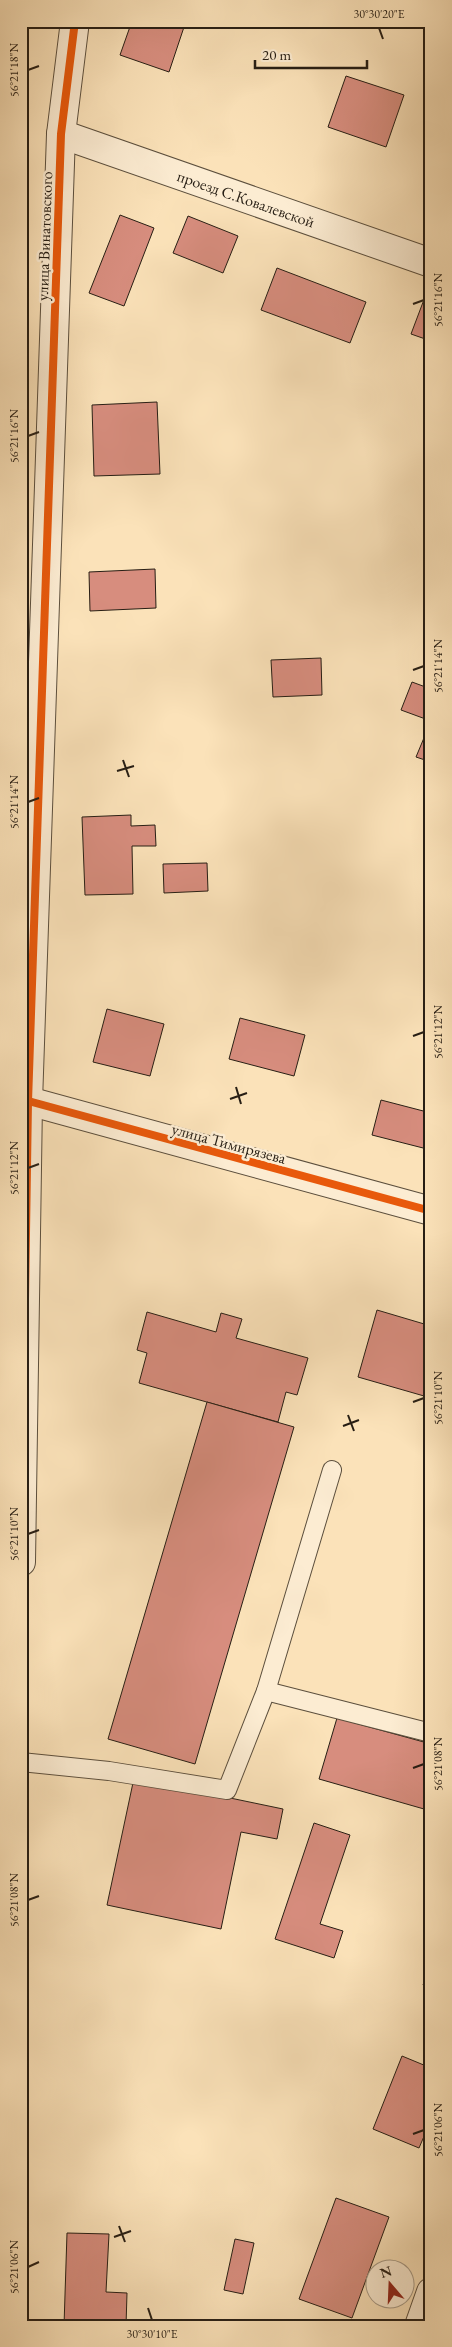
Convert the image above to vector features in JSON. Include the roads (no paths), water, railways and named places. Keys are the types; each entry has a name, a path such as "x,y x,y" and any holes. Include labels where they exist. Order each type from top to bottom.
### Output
{"street":[{"name":"улица Винатовского","path":"21,1562 25,1101 61,134 75,21"},
{"name":"проезд С.Ковалевской","path":"61,134 431,263"},
{"name":"улица Тимирязева","path":"25,1101 431,1211"},
{"path":"418,2326 431,2292"}],"lane":[{"path":"21,1762 109,1771 227,1790 266,1690 332,1470"},
{"path":"266,1690 431,1733"}]}
